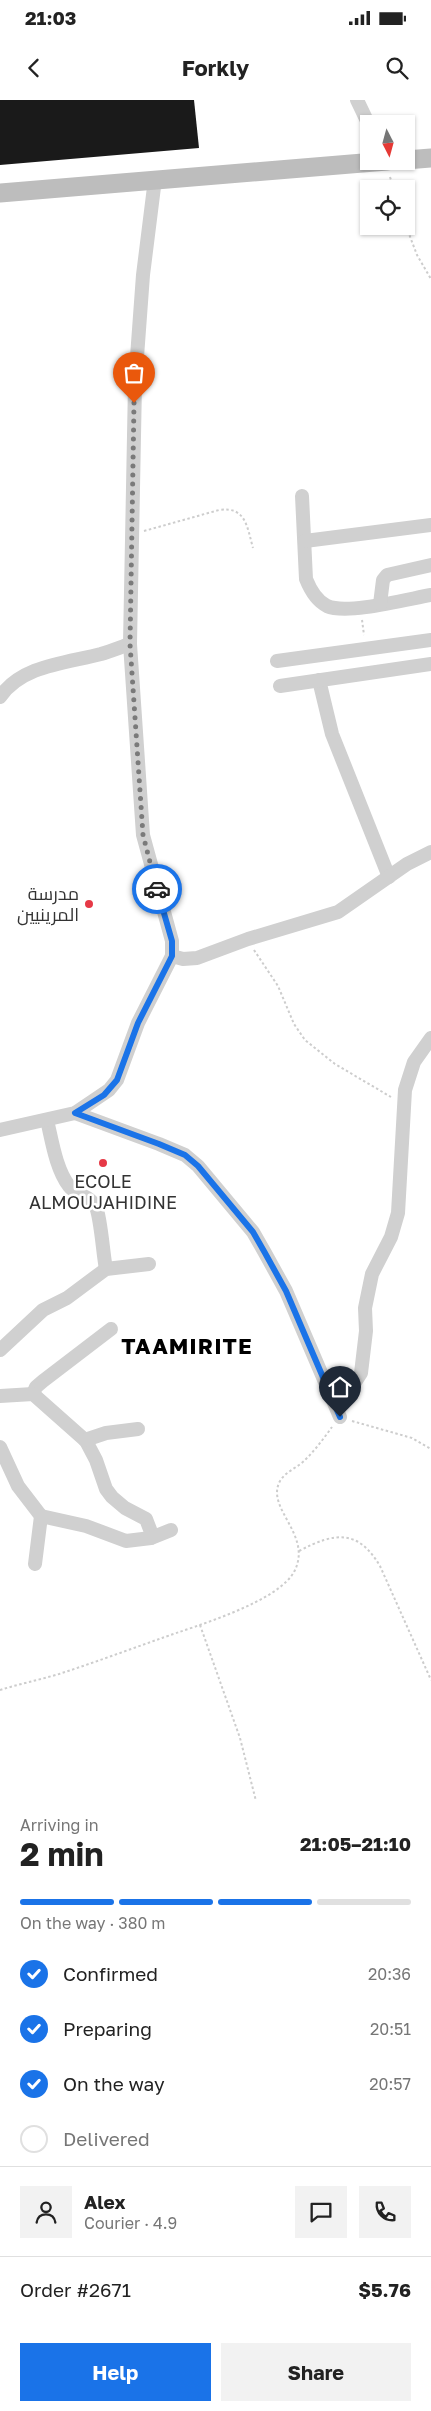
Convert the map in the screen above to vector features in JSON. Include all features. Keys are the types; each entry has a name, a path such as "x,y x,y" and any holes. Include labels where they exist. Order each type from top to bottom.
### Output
{"main road":[{"path":"415,159 431,158"},
{"path":"0,193 360,163"}],"street":[{"path":"358,100 365,115"},
{"path":"0,1130 75,1113 104,1095 117,1080 138,1023 172,956 172,941 143,835 130,644 135,384 143,275 155,179"},
{"path":"302,496 306,579 316,596 331,607 361,608 431,595"},
{"path":"305,541 431,524"},
{"path":"380,604 382,580 387,575 431,565"},
{"path":"277,661 431,640"},
{"path":"0,696 10,684 36,670 103,654 130,644"},
{"path":"280,686 431,664"},
{"path":"319,680 332,734 389,877"},
{"path":"172,956 184,959 196,958 248,939 338,912 407,864 431,852"},
{"path":"333,1400 348,1393 361,1374 366,1331 365,1308 372,1274 391,1237 398,1213 403,1105 410,1070 431,1038"},
{"path":"75,1113 185,1155 198,1166 253,1232 286,1291 340,1417"},
{"path":"47,1120 59,1166 67,1184 72,1191 91,1200 97,1211 106,1269"},
{"path":"0,1350 43,1310 67,1298 106,1269 149,1264"},
{"path":"33,1394 36,1387 43,1380 111,1329"},
{"path":"0,1396 33,1394 84,1440 91,1448 106,1489 125,1508 146,1519 151,1538"},
{"path":"84,1440 106,1433 138,1430"},
{"path":"0,1447 18,1486 41,1516 86,1526 126,1540 151,1538 171,1530"},
{"path":"35,1564 41,1516"}],"path":[{"path":"409,235 417,255 431,279"},
{"path":"132,534 212,512 232,509 242,516 253,548"},
{"path":"361,608 366,649"},
{"path":"248,939 278,986 294,1024 304,1040 335,1064 377,1087 403,1105"},
{"path":"0,1690 60,1674 220,1619 262,1598 289,1578 295,1570 299,1551 296,1535 280,1507 277,1492 278,1486 285,1475 305,1460 340,1417 412,1438 431,1449"},
{"path":"299,1551 319,1541 346,1536 357,1540 371,1550 431,1680"},
{"path":"200,1625 240,1738 256,1801"}],"building":[{"path":"0,100 194,100 199,148 0,165"}],"way so far":[{"path":"134,403 130,644 143,835 157,889"}],"place":[{"name":"مدرسة المرينيين","path":"89,904"},
{"name":"ECOLE ALMOUJAHIDINE","path":"103,1163"}],"district":[{"name":"TAAMIRITE","path":"187,1346"}],"route":[{"path":"157,889 172,941 172,956 138,1023 117,1080 104,1095 75,1113 185,1155 198,1166 253,1232 265,1253 286,1291 340,1417"}]}
